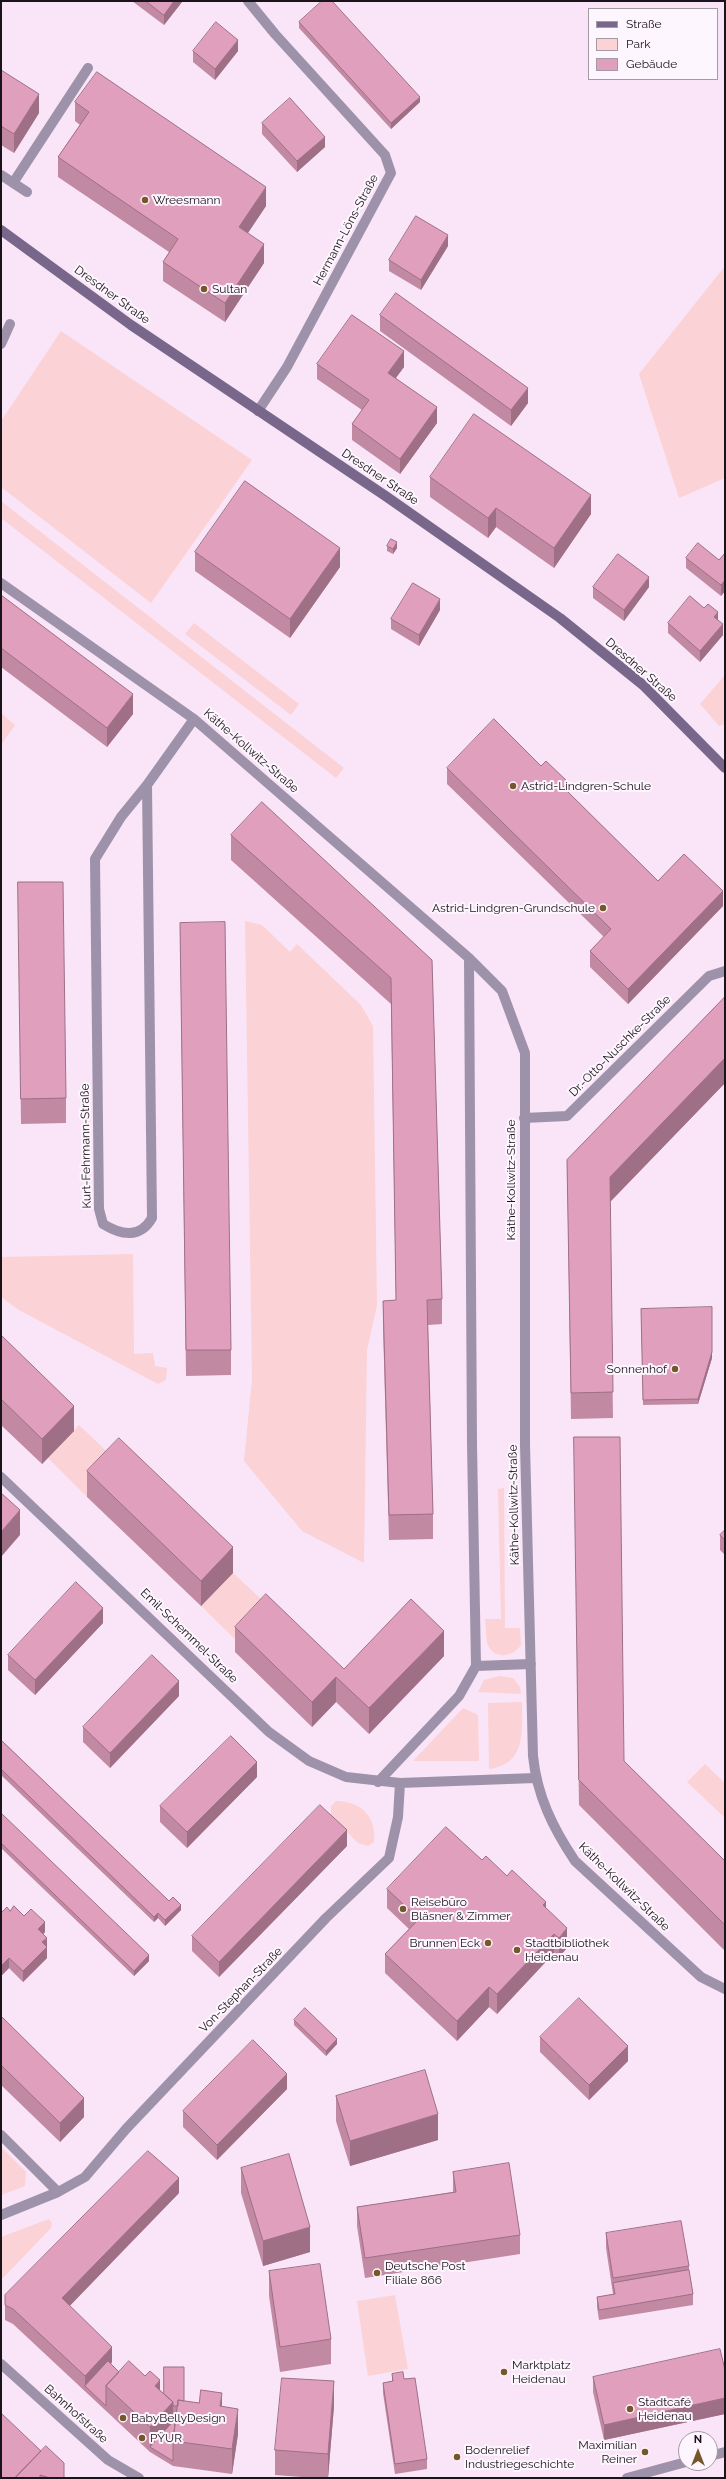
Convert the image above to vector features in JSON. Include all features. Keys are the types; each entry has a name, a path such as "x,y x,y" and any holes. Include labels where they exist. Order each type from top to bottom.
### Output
{"street":[{"name":"Hermann-Löns-Straße","path":"248,1 275,34 385,155 391,173 287,367 258,411"},
{"path":"13,183 88,68"},
{"path":"1,175 27,192"},
{"name":"Dresdner Straße","path":"1,230 131,325 387,497 560,618 643,686 725,768"},
{"path":"1,344 10,324"},
{"name":"Käthe-Kollwitz-Straße","path":"1,583 194,719 469,958 502,991 525,1053 525,1445 533,1756 535,1778 544,1806 575,1861 701,1977 725,1989"},
{"name":"Kurt-Fehrmann-Straße","path":"147,785 152,1218 146,1228 136,1233 116,1232 103,1224 99,1209 96,859 121,817 147,785 194,719"},
{"path":"378,1782 460,1696 476,1666 472,1436 469,958"},
{"name":"Dr.-Otto-Nuschke-Straße","path":"524,1118 567,1116 709,976 725,971"},
{"name":"Emil-Schemmel-Straße","path":"1,1477 269,1732 309,1761 346,1777 378,1782 400,1783 535,1778"},
{"path":"476,1666 531,1664"},
{"name":"Von-Stephan-Straße","path":"1,2215 58,2192 85,2177 126,2129 326,1918 389,1858 398,1817 400,1783"},
{"path":"1,2135 58,2192"},
{"name":"Bahnhofstraße","path":"1,2364 108,2460 139,2478"},
{"path":"627,2478 678,2464"}],"green space":[{"path":"725,266 725,478 679,498 639,374"},
{"path":"61,331 252,460 151,603 1,487 1,421"},
{"path":"1,501 344,768 336,778 1,518"},
{"path":"194,623 299,704 291,715 185,634"},
{"path":"725,675 725,724 719,726 700,704"},
{"path":"1,713 15,725 1,745"},
{"path":"245,921 262,925 290,952 297,944 361,1005 373,1026 377,1305 367,1350 364,1563 302,1531 244,1461 252,1379"},
{"path":"1,1138 2,1257 133,1254 134,1354 153,1353 155,1366 167,1368 166,1380 158,1384 19,1310 1,1297"},
{"path":"79,1425 119,1463 87,1497 48,1458"},
{"path":"504,1488 505,1628 520,1628 521,1645 513,1653 508,1655 498,1654 493,1652 490,1648 487,1642 485,1619 501,1619 498,1489"},
{"path":"233,1573 274,1611 241,1645 201,1606"},
{"path":"499,1676 513,1678 520,1687 521,1694 478,1692 484,1680"},
{"path":"522,1702 522,1734 516,1753 510,1760 501,1766 489,1769 488,1703"},
{"path":"463,1708 478,1715 479,1761 413,1761"},
{"path":"705,1764 725,1783 725,1818 687,1782"},
{"path":"336,1801 353,1804 366,1812 373,1825 374,1842 368,1846 358,1843 331,1816 331,1806"},
{"path":"1,2147 26,2172 25,2186 1,2195"},
{"path":"49,2219 52,2223 51,2228 1,2280 1,2237"},
{"path":"395,2295 408,2369 368,2376 357,2301"}],"building":[{"path":"146,1 174,1 164,15"},
{"path":"322,1 332,1 420,97 391,123 299,22"},
{"path":"216,22 238,40 215,69 193,51"},
{"path":"1,70 39,94 14,134 1,126"},
{"path":"97,72 266,187 239,227 264,244 225,303 163,262 178,239 58,157 89,112 75,102"},
{"path":"290,98 325,137 297,161 262,123"},
{"path":"416,216 448,235 421,280 389,260"},
{"path":"396,293 528,388 511,410 380,315"},
{"path":"352,315 404,351 388,373 437,407 400,459 352,424 369,400 317,364"},
{"path":"474,414 591,495 554,548 496,508 488,518 430,477"},
{"path":"245,481 340,548 290,619 195,552"},
{"path":"391,539 397,542 393,549 387,546"},
{"path":"698,543 719,560 725,553 725,580 721,585 686,558"},
{"path":"618,554 649,577 624,610 593,587"},
{"path":"413,583 440,599 419,635 391,619"},
{"path":"1,595 133,694 107,728 1,648"},
{"path":"690,596 704,608 708,604 718,612 714,617 723,624 700,651 668,623"},
{"path":"494,719 541,766 546,761 568,782 563,787 658,881 684,854 723,891 628,989 590,951 611,929 447,768"},
{"path":"262,802 432,960 442,1299 427,1300 433,1514 389,1515 383,1301 396,1300 391,978 231,835"},
{"path":"18,882 63,882 66,1098 21,1099"},
{"path":"225,922 231,1350 186,1350 180,923"},
{"path":"725,997 725,1058 610,1177 613,1392 571,1393 567,1160"},
{"name":"Sonnenhof","path":"712,1307 712,1352 698,1399 643,1400 641,1309"},
{"path":"1,1335 74,1406 42,1439 1,1399"},
{"path":"574,1437 620,1437 624,1761 725,1861 725,1925 579,1780"},
{"path":"119,1438 233,1547 201,1581 87,1471"},
{"path":"1,1493 20,1510 1,1532"},
{"path":"725,1530 725,1540 720,1535"},
{"path":"76,1582 103,1608 35,1680 8,1655"},
{"path":"266,1594 344,1669 411,1599 444,1631 369,1708 336,1677 312,1702 235,1627"},
{"path":"152,1655 179,1681 110,1753 83,1727"},
{"path":"231,1736 257,1762 187,1832 160,1806"},
{"path":"1,1740 169,1901 173,1897 181,1905 165,1920 158,1913 154,1917 1,1769"},
{"path":"320,1805 347,1830 219,1962 192,1936"},
{"path":"1,1813 149,1955 134,1971 1,1843"},
{"name":"Brunnen Eck","path":"446,1827 482,1860 486,1856 507,1876 512,1870 546,1902 543,1905 567,1928 559,1938 554,1934 497,1994 489,1987 457,2021 385,1954 419,1919 387,1889"},
{"path":"14,1906 24,1916 31,1909 45,1922 38,1929 47,1938 42,1942 47,1947 23,1971 9,1958 2,1965 1,1964 1,1913 7,1907 10,1911"},
{"path":"579,1998 628,2046 589,2085 540,2037"},
{"path":"305,2008 337,2039 326,2051 294,2020"},
{"path":"1,2016 84,2098 60,2123 1,2065"},
{"path":"253,2040 287,2074 217,2145 183,2111"},
{"path":"425,2070 438,2114 350,2141 336,2096"},
{"path":"148,2151 179,2178 62,2298 112,2347 85,2376 13,2309 5,2305 5,2295"},
{"path":"289,2154 310,2227 263,2241 241,2168"},
{"path":"509,2163 520,2235 365,2258 357,2207 456,2192 453,2172"},
{"path":"681,2221 689,2266 613,2278 606,2233"},
{"path":"320,2264 331,2339 280,2347 269,2271"},
{"path":"689,2270 693,2294 599,2310 597,2297 615,2294 613,2283"},
{"path":"720,2349 725,2370 725,2398 604,2425 593,2377"},
{"path":"108,2361 119,2372 106,2386 106,2406 85,2386"},
{"path":"129,2361 145,2376 150,2371 160,2380 155,2386 173,2402 150,2427 106,2386"},
{"path":"164,2367 184,2367 184,2401 178,2400 178,2406 173,2406 173,2402 164,2394"},
{"path":"403,2372 404,2379 415,2378 427,2459 395,2464 383,2383 393,2381 392,2374"},
{"path":"282,2378 334,2381 328,2454 275,2450"},
{"path":"201,2390 222,2393 220,2406 238,2409 232,2449 173,2441 178,2400 199,2403"},
{"path":"1,2413 41,2451 15,2478 1,2478"},
{"path":"173,2422 175,2423 173,2461 150,2447"},
{"path":"46,2446 64,2463 64,2478 50,2478 40,2475 40,2478 15,2478"}],"place":[{"name":"Wreesmann","path":"145,200"},
{"name":"Sultan","path":"204,289"},
{"name":"Astrid-Lindgren-Schule","path":"513,786"},
{"name":"Astrid-Lindgren-Grundschule","path":"603,908"},
{"name":"Sonnenhof","path":"675,1369"},
{"name":"Reisebüro Bläsner & Zimmer","path":"403,1909"},
{"name":"Brunnen Eck","path":"488,1943"},
{"name":"Stadtbibliothek Heidenau","path":"517,1950"},
{"name":"Deutsche Post Filiale 866","path":"377,2273"},
{"name":"Marktplatz Heidenau","path":"504,2372"},
{"name":"Stadtcafé Heidenau","path":"630,2409"},
{"name":"BabyBellyDesign","path":"123,2418"},
{"name":"PŸUR","path":"142,2438"},
{"name":"Maximilian Reiner","path":"645,2452"},
{"name":"Bodenrelief Industriegeschichte","path":"457,2457"}]}
